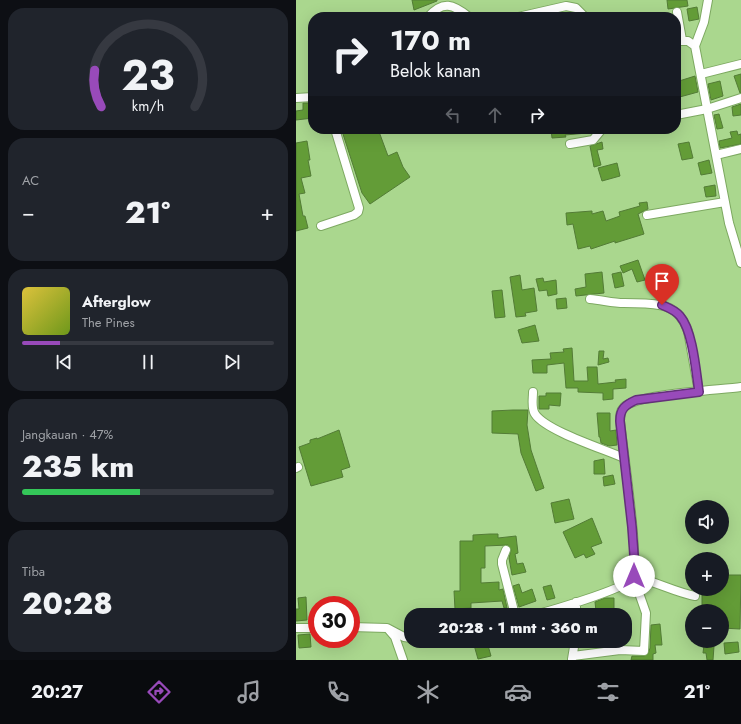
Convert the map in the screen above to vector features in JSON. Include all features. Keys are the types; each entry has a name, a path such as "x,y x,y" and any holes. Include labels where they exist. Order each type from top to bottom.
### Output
{"street":[{"path":"708,0 702,28 695,46 729,223 741,263"},
{"path":"432,12 447,2 463,12"},
{"path":"540,12 566,6 576,8 580,12"},
{"path":"681,41 691,42 695,46"},
{"path":"701,74 741,64"},
{"path":"296,98 308,97"},
{"path":"681,113 707,109 741,98"},
{"path":"321,226 354,215 358,212 359,208 337,134"},
{"path":"570,144 593,140 598,134"},
{"path":"716,155 741,149"},
{"path":"647,215 725,202"},
{"path":"590,299 662,305 677,312 688,331 699,392"},
{"path":"574,648 573,658 620,650 644,651 646,613 633,578 635,569 632,527 620,421 620,415 623,407 636,400 741,387"},
{"path":"533,392 533,409 540,420 557,430 624,458"},
{"path":"506,550 502,564 513,608"},
{"path":"560,608 613,590 633,578 657,582 685,594"},
{"path":"576,602 576,608"},
{"path":"360,627 387,628 404,637"},
{"path":"296,628 308,628"},
{"path":"387,628 395,637 403,660"}],"building":[{"path":"412,0 437,0 437,1 414,10"},
{"path":"667,0 687,0 688,6 668,9"},
{"path":"697,7 699,19 689,21 687,9"},
{"path":"741,74 741,93 740,93 734,76"},
{"path":"695,76 698,92 681,97 681,80"},
{"path":"720,81 723,96 711,100 708,84"},
{"path":"303,103 308,103 308,119 296,120 296,111 303,110"},
{"path":"741,104 741,115 733,116 732,107"},
{"path":"719,114 723,128 717,129 714,115"},
{"path":"737,131 738,135 741,134 741,144 720,148 719,141 732,138 730,132"},
{"path":"343,134 380,134 388,156 397,152 403,167 410,177 370,204 362,193"},
{"path":"552,134 576,134 565,135 566,137 552,138"},
{"path":"307,141 311,176 301,178 305,193 299,194 303,216 305,216 308,228 296,231 296,143"},
{"path":"602,142 603,149 597,150 601,165 594,167 590,146"},
{"path":"689,142 693,158 682,160 678,144"},
{"path":"709,160 712,173 701,175 698,163"},
{"path":"617,163 620,176 602,181 598,168"},
{"path":"715,185 716,196 706,197 704,187"},
{"path":"647,202 648,209 638,214 644,234 591,249 590,246 578,249 573,224 567,225 566,213 592,211 592,214 603,211 606,221 620,216 619,212 640,206 639,203"},
{"path":"638,260 645,280 637,282 632,269 623,273 620,266"},
{"path":"602,272 604,293 576,296 575,289 586,287 585,274"},
{"path":"621,272 624,286 615,288 612,274"},
{"path":"520,275 522,290 534,288 537,311 525,313 526,316 516,317 510,277"},
{"path":"543,278 544,282 556,280 557,294 548,296 547,290 539,291 536,279"},
{"path":"502,290 505,317 495,318 492,291"},
{"path":"566,298 567,308 557,309 556,299"},
{"path":"535,325 539,341 522,343 518,330"},
{"path":"572,348 574,381 588,381 587,367 597,367 598,384 626,379 626,388 613,389 613,399 603,400 603,393 578,392 578,388 566,388 564,363 547,365 547,373 533,373 532,360 551,359 550,353 564,352 563,349"},
{"path":"599,351 604,351 603,359 608,358 609,362 598,365"},
{"path":"546,393 561,393 560,406 549,405 549,409 539,409 539,396 546,396"},
{"path":"528,410 527,425 531,450 544,488 536,491 521,453 518,434 492,433 492,411"},
{"path":"597,413 610,413 610,431 616,430 617,445 609,446 601,443"},
{"path":"339,430 350,467 341,470 343,477 311,486 299,447 310,443 310,440 317,439"},
{"path":"604,459 605,474 594,474 594,461"},
{"path":"613,475 615,484 604,486 603,477"},
{"path":"569,499 574,519 555,523 551,503"},
{"path":"592,518 602,543 591,547 595,554 586,558 584,554 575,558 563,532"},
{"path":"498,534 498,538 516,536 518,553 515,554 517,564 523,563 526,572 512,575 509,558 511,550 508,545 485,546 485,568 481,568 481,583 499,582 499,590 503,589 507,608 504,608 502,601 471,603 471,608 455,608 454,591 460,591 460,541 473,541 473,535"},
{"path":"729,575 741,575 740,629 729,628 729,604 702,604 702,596 729,596"},
{"path":"519,584 522,593 532,589 536,601 519,607 513,586"},
{"path":"551,585 555,598 547,600 543,587"},
{"path":"306,597 307,620 296,621 296,609 299,609 298,598"},
{"path":"605,598 614,598 614,608 596,608 595,602"},
{"path":"660,624 662,645 655,645 656,653 653,654 653,660 631,660 632,656 644,656 648,654 650,648 651,625"},
{"path":"308,634 308,647 299,648 298,635"},
{"path":"738,642 739,652 725,654 724,648 729,648 729,643"},
{"path":"475,648 489,648 491,656 478,659"},
{"path":"704,648 714,648 713,660 707,660 706,653 703,653"}],"route":[{"path":"634,576 635,569 632,527 620,421 621,411 623,407 636,400 699,392 688,331 677,312 662,305"}]}
